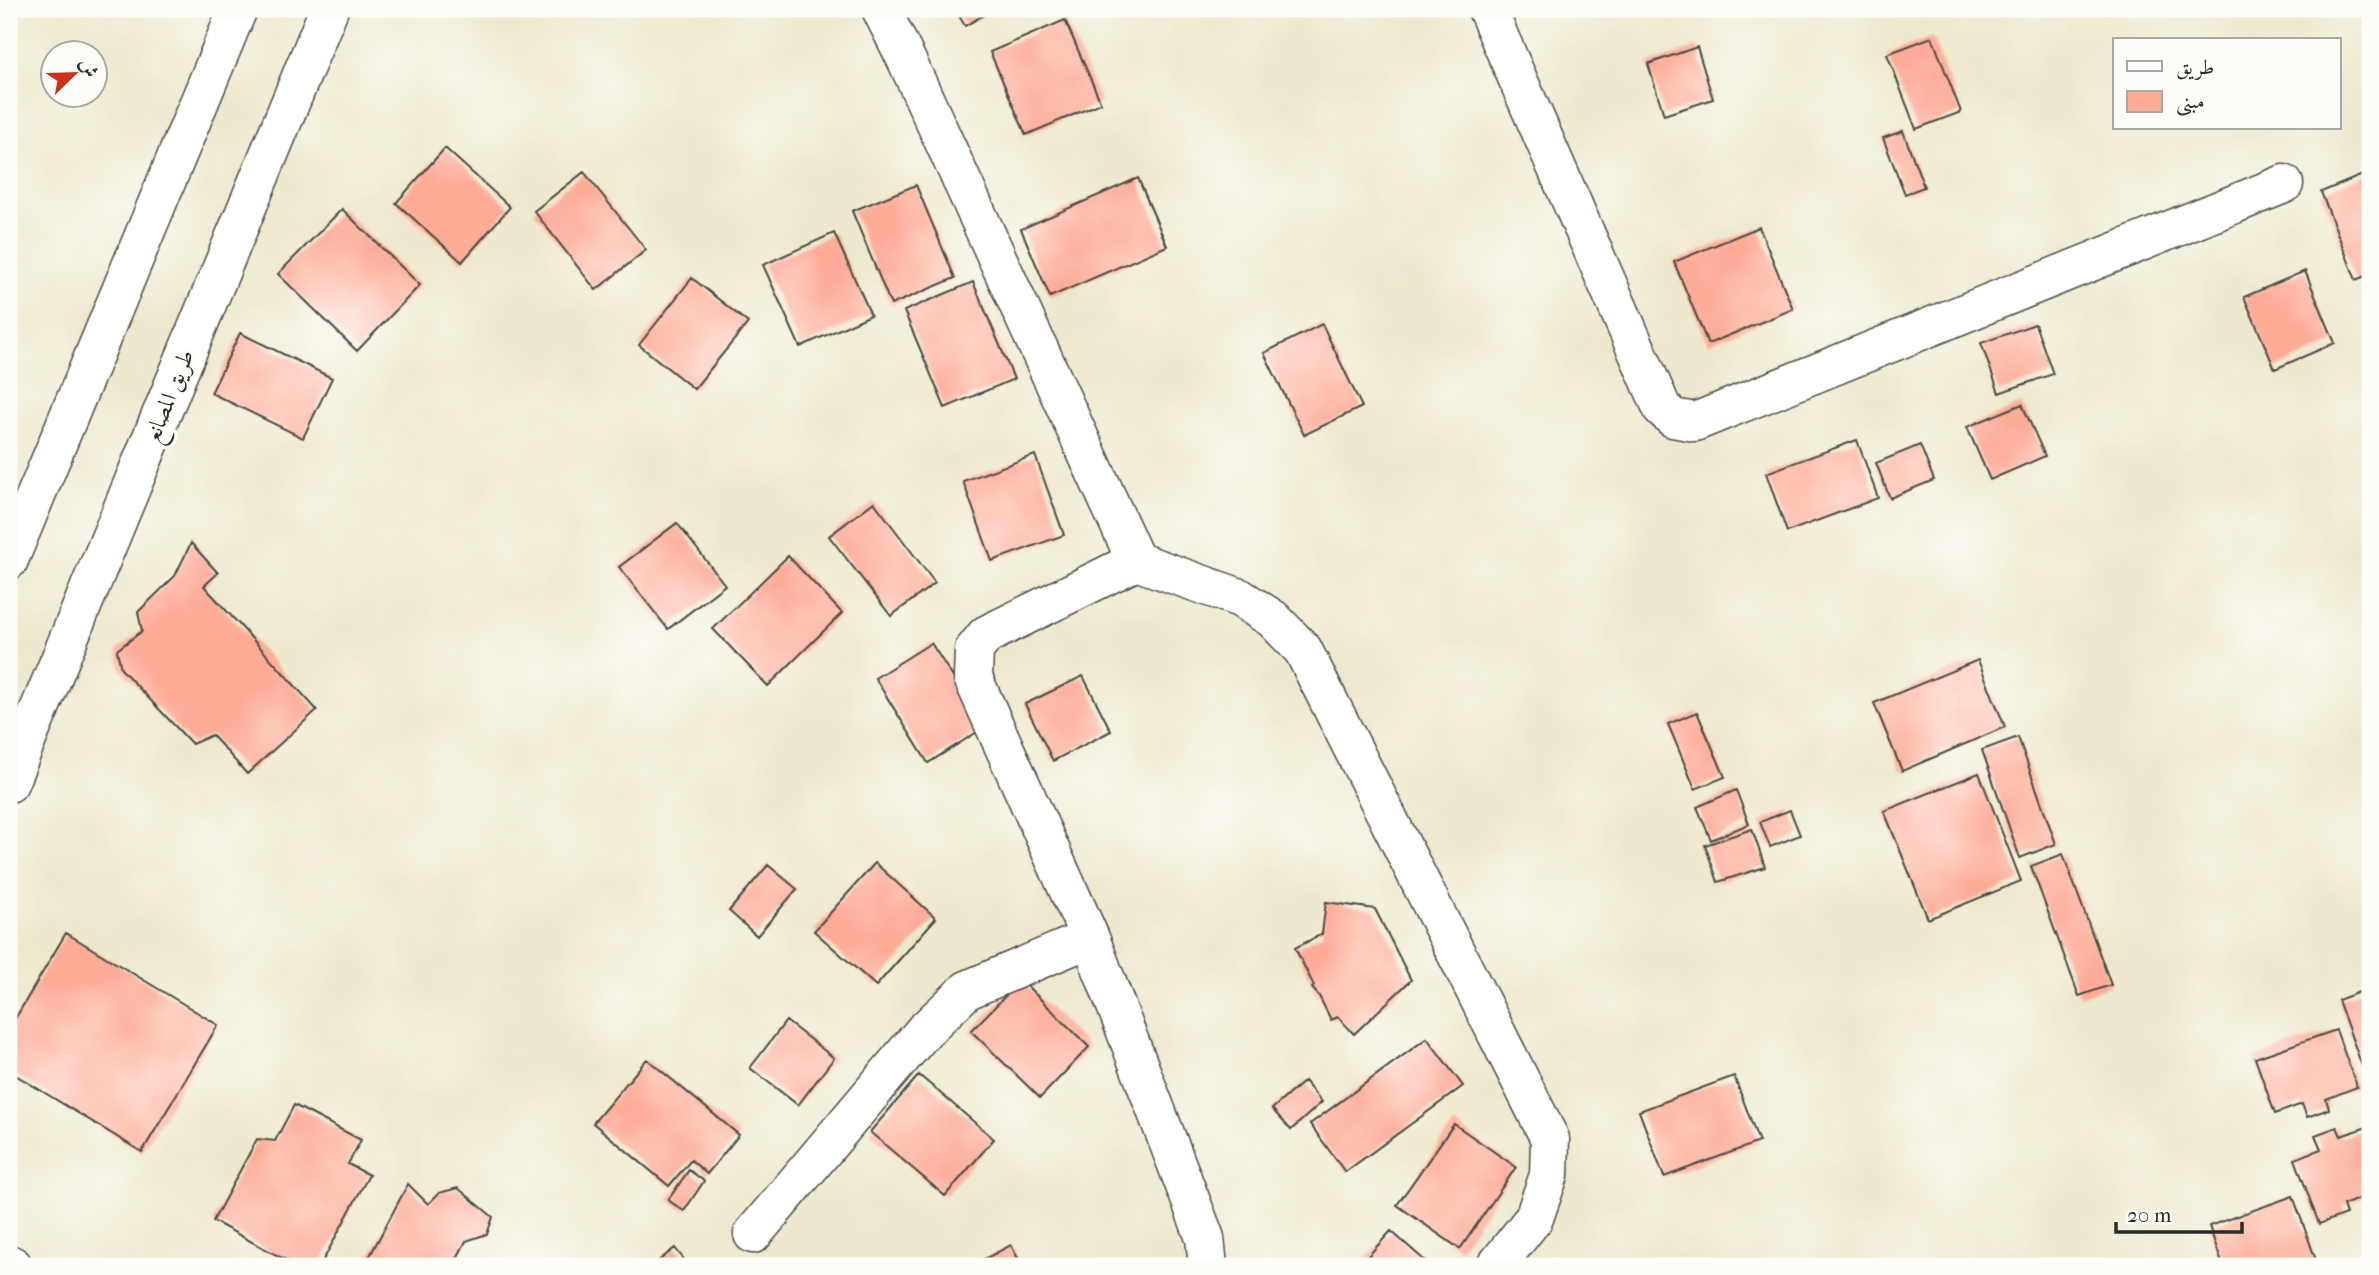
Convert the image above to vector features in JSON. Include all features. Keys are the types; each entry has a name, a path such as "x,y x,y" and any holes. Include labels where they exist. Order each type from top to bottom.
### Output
{"street":[{"path":"9,560 238,9"},
{"name":"طريق المصانع","path":"9,783 329,9"},
{"path":"881,9 1136,561 1240,598 1273,619 1303,650 1550,1139 1549,1175 1534,1218 1496,1266"},
{"path":"1487,9 1662,408 1674,418 1695,422 2284,184"},
{"path":"1136,561 986,635 974,650 973,678 1090,938 1205,1238 1208,1266"},
{"path":"753,1234 924,1031 967,990 1090,938"}],"building":[{"path":"955,9 994,9 965,26"},
{"path":"1065,20 1101,103 1026,135 990,52"},
{"path":"1932,37 1961,112 1916,129 1887,54"},
{"path":"1697,47 1713,99 1664,115 1648,64"},
{"path":"1903,131 1924,187 1905,194 1883,138"},
{"path":"445,148 510,207 462,262 396,203"},
{"path":"584,172 646,250 596,290 534,211"},
{"path":"2370,172 2370,274 2356,280 2321,192"},
{"path":"1138,178 1167,246 1050,297 1021,229"},
{"path":"916,185 955,278 891,305 852,211"},
{"path":"342,209 420,285 357,351 278,274"},
{"path":"1759,227 1793,309 1708,344 1674,262"},
{"path":"834,233 871,315 800,347 763,265"},
{"path":"2305,271 2335,343 2275,369 2244,297"},
{"path":"692,278 748,323 694,389 639,345"},
{"path":"973,282 1014,379 945,408 904,311"},
{"path":"1322,324 1362,407 1304,435 1264,353"},
{"path":"2035,324 2053,374 1999,393 1981,343"},
{"path":"240,333 332,378 303,438 211,393"},
{"path":"2022,404 2045,456 1990,480 1967,427"},
{"path":"1857,440 1878,498 1787,532 1766,473"},
{"path":"1920,445 1934,480 1890,498 1876,463"},
{"path":"1035,455 1064,535 992,561 963,481"},
{"path":"874,502 935,583 891,616 829,536"},
{"path":"677,523 725,585 668,629 619,567"},
{"path":"191,543 218,573 204,586 317,710 247,774 212,735 192,744 121,669 117,650 142,631 138,612 175,576"},
{"path":"788,556 842,613 768,686 713,629"},
{"path":"931,643 985,727 928,763 875,678"},
{"path":"1978,660 2005,727 1902,771 1874,703"},
{"path":"1083,676 1111,731 1053,761 1025,704"},
{"path":"1697,712 1725,777 1695,789 1668,724"},
{"path":"2018,737 2056,844 2020,858 1982,750"},
{"path":"1979,773 2021,881 1928,919 1884,811"},
{"path":"1736,790 1749,824 1711,840 1697,807"},
{"path":"1790,810 1800,835 1770,847 1760,822"},
{"path":"1752,829 1765,867 1718,882 1705,845"},
{"path":"2063,854 2111,985 2079,996 2031,866"},
{"path":"875,863 936,918 876,986 814,931"},
{"path":"768,865 797,889 757,936 729,911"},
{"path":"1326,902 1375,909 1411,980 1354,1034 1338,1017 1331,1020 1312,988 1314,986 1295,948 1322,934"},
{"path":"66,933 218,1025 142,1152 9,1071 9,1029"},
{"path":"1021,980 1089,1047 1040,1098 971,1031"},
{"path":"2370,988 2370,1088 2338,1000"},
{"path":"786,1021 834,1058 798,1105 750,1068"},
{"path":"2336,1030 2357,1087 2326,1099 2329,1109 2307,1117 2302,1104 2275,1114 2255,1058"},
{"path":"1427,1038 1463,1086 1345,1172 1310,1124"},
{"path":"647,1059 739,1135 707,1174 691,1160 669,1186 593,1123"},
{"path":"919,1075 994,1139 945,1196 870,1132"},
{"path":"1734,1076 1759,1142 1664,1177 1639,1111"},
{"path":"1304,1081 1322,1102 1291,1130 1272,1109"},
{"path":"294,1105 361,1140 348,1164 369,1175 320,1266 297,1266 213,1221 257,1139 275,1141"},
{"path":"1454,1124 1516,1167 1460,1249 1397,1205"},
{"path":"2370,1126 2370,1160 2365,1162 2370,1173 2370,1206 2366,1196 2343,1205 2346,1214 2319,1224 2295,1159 2321,1149 2315,1135 2337,1127 2341,1136"},
{"path":"689,1170 704,1181 684,1211 668,1200"},
{"path":"408,1184 428,1204 439,1193 458,1188 493,1217 487,1234 466,1241 453,1266 372,1266 366,1263"},
{"path":"2293,1196 2318,1266 2223,1266 2209,1226"},
{"path":"1391,1231 1431,1266 1359,1266"},
{"path":"1011,1245 1022,1266 971,1266"},
{"path":"675,1248 689,1266 652,1266"}]}
